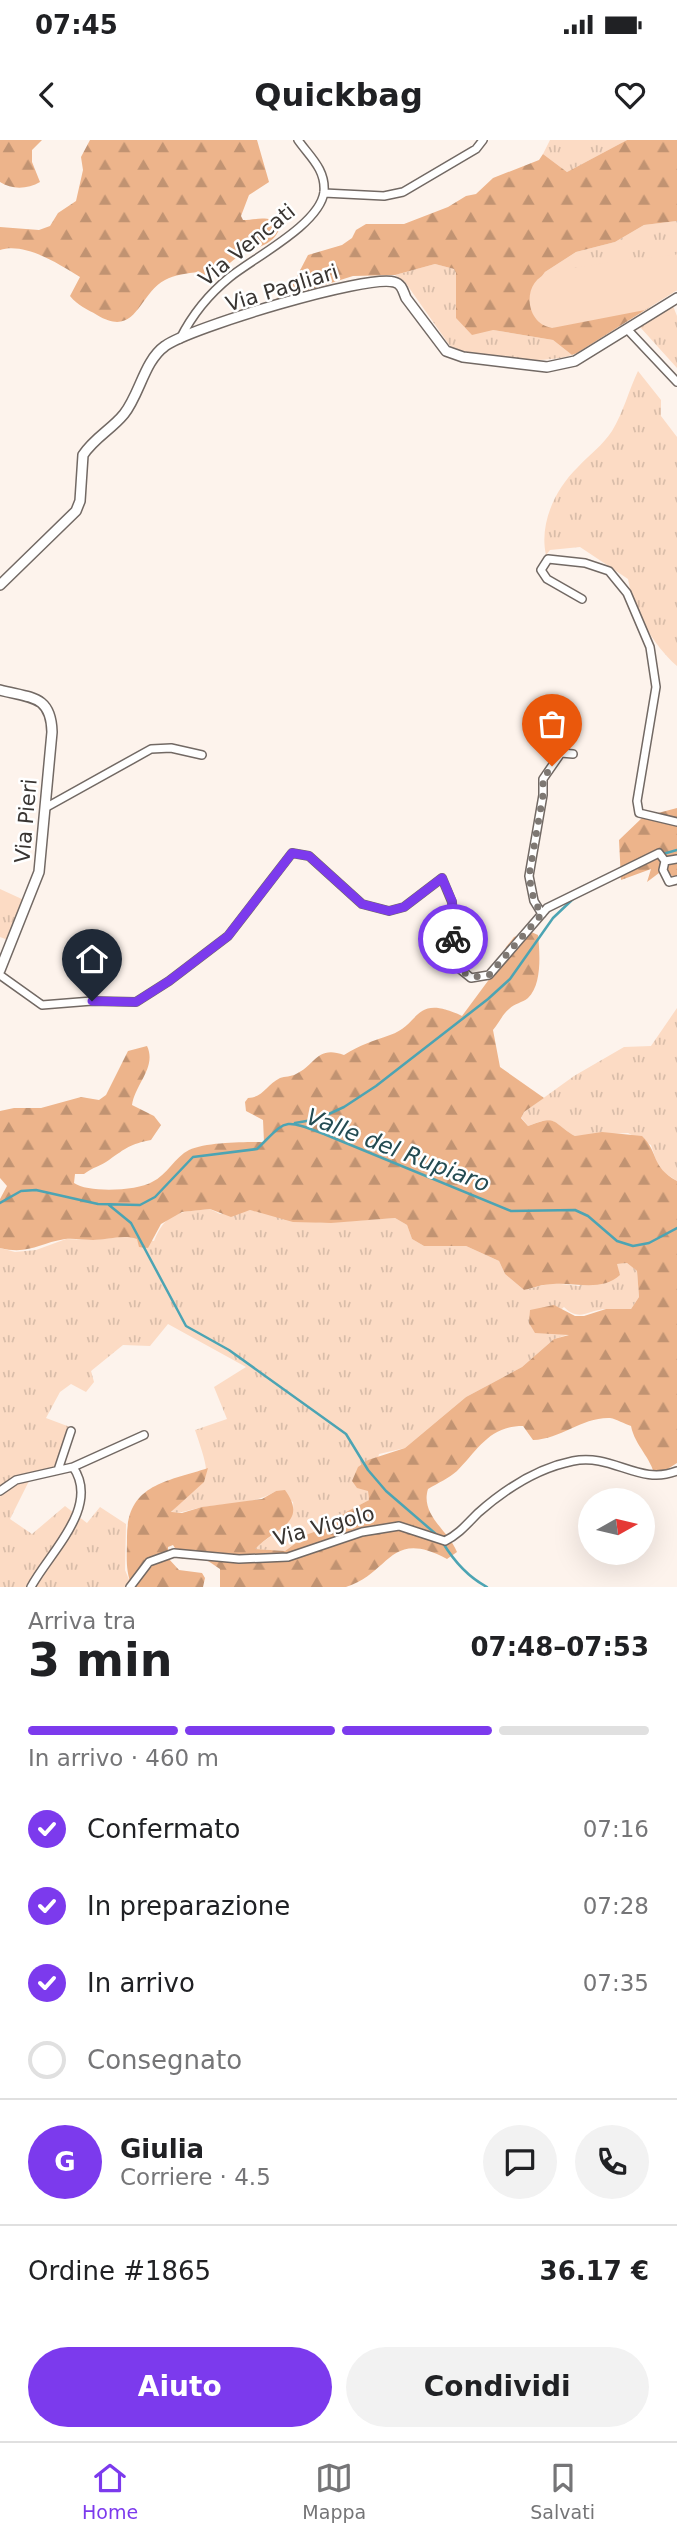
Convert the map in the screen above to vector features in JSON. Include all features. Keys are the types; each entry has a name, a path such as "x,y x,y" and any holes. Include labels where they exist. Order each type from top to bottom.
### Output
{"street":[{"path":"299,140 319,166 324,193 384,196 403,192 476,149 483,140"},
{"name":"Via Vencati","path":"180,340 190,319 210,296 230,277 296,231 313,213 324,193"},
{"name":"Via Pagliari","path":"0,585 76,511 81,491 83,455 89,445 124,414 152,362 165,346 329,289 382,281 396,282 446,351 463,357 536,368 575,361 677,298"},
{"path":"627,329 677,382"},
{"path":"582,599 547,579 541,570 548,559 584,563 609,571 627,593 650,647 656,687 637,802 639,813 677,822"},
{"name":"Via Pieri","path":"0,690 46,705 51,713 39,872 0,973"},
{"path":"45,808 151,749 172,748 202,755"},
{"path":"542,914 534,901 529,876 543,795 543,779 561,753 573,754"},
{"path":"0,973 42,1005 92,1001 136,1002 228,936 292,853 309,856 362,904 389,911 404,907 442,878 452,901 455,965 471,978 489,975 542,914 584,888 659,853 665,861 663,870 669,882 677,880"},
{"path":"665,861 677,859"},
{"path":"0,945 9,950"},
{"path":"58,1470 71,1431"},
{"path":"0,1491 16,1480 73,1467 144,1435"},
{"name":"Via Vigolo","path":"130,1587 149,1562 174,1553 239,1559 288,1558 362,1532 399,1526 445,1541 457,1535 501,1494 570,1461 593,1458 656,1478 677,1471"},
{"path":"31,1587 72,1524 81,1499 82,1479 73,1467"}],"green space":[{"path":"0,140 42,140 32,150 32,162 40,182 20,188 0,182"},
{"path":"90,140 257,140 269,182 249,195 241,216 243,220 272,220 280,227 277,234 268,243 239,256 210,276 205,278 198,272 165,280 136,312 121,322 110,321 97,315 79,305 70,296 80,277 31,252 10,248 0,250 0,227 39,230 50,226 58,213 76,201 83,170 81,157"},
{"path":"550,140 627,140 567,172 543,154"},
{"path":"627,140 677,140 677,221 644,225 615,242 576,252 545,272 536,284 634,310 650,307 577,353 572,355 553,340 493,330 472,335 456,318 454,269 435,264 395,275 353,276 274,301 294,282 308,255 342,245 366,224 404,224 448,207 466,196 476,194 493,178 539,160 543,154 567,172"},
{"path":"677,221 677,290 650,307 634,310 536,284 545,272 576,252 615,242 644,225"},
{"path":"677,252 677,290 645,310 552,328 536,319 531,310 534,284 550,273 676,255"},
{"path":"435,264 454,269 456,273 456,309 493,330 553,340 572,355 545,360 510,359 462,351 450,346 405,282 395,275"},
{"path":"673,306 677,316 677,368 640,327"},
{"path":"638,371 661,400 661,416 677,437 677,666 645,626 634,603 628,579 580,547 550,550 546,555 544,543 547,519 556,496 570,476 612,431"},
{"path":"677,808 677,879 663,870 647,882 651,869 621,880 619,840 643,817"},
{"path":"0,889 24,900 8,940 0,937"},
{"path":"529,931 538,935 536,985 528,998 509,1009 493,1030 500,1067 544,1098 524,1112 521,1118 528,1126 554,1121 575,1136 602,1132 642,1136 648,1142 659,1165 677,1181 677,1463 655,1477 631,1426 610,1418 590,1421 553,1436 533,1440 523,1426 511,1427 493,1435 457,1471 428,1489 431,1515 457,1552 447,1559 413,1548 401,1551 361,1581 346,1587 220,1587 220,1569 202,1558 182,1559 173,1545 168,1547 168,1558 179,1570 202,1573 205,1578 203,1587 132,1587 127,1563 128,1521 133,1507 151,1488 208,1468 204,1482 171,1512 182,1513 202,1507 262,1499 276,1491 285,1490 293,1510 291,1518 255,1549 285,1551 308,1534 328,1527 346,1512 369,1500 368,1491 357,1488 352,1481 358,1467 368,1460 405,1448 466,1397 522,1367 554,1339 569,1335 535,1333 529,1323 530,1310 554,1305 575,1316 584,1316 606,1309 631,1309 639,1297 637,1271 627,1263 617,1264 620,1275 605,1283 549,1284 524,1290 505,1274 499,1261 466,1246 424,1246 412,1239 407,1225 395,1218 331,1223 293,1222 250,1210 231,1217 210,1209 182,1212 161,1224 148,1248 139,1247 137,1239 126,1237 65,1239 19,1250 0,1248 0,1199 7,1186 0,1178 0,1111 41,1108 81,1097 99,1100 106,1095 128,1051 147,1046 149,1061 132,1105 154,1116 161,1125 151,1140 128,1147 84,1174 75,1174 74,1183 101,1189 145,1185 157,1179 179,1157 196,1147 264,1142 263,1120 246,1111 245,1102 280,1078 294,1075 322,1055 344,1055 390,1035 426,1009 446,1010 462,1016 499,966 506,947 514,937"},
{"path":"677,1008 677,1181 659,1169 651,1145 628,1133 575,1136 553,1121 528,1126 521,1117 524,1112 574,1076 624,1047 651,1046"},
{"path":"210,1209 220,1214 250,1210 321,1223 395,1218 407,1225 412,1239 424,1246 466,1246 499,1261 505,1274 524,1290 552,1283 579,1286 616,1264 627,1263 637,1271 639,1297 631,1309 601,1310 580,1315 564,1307 535,1332 570,1334 554,1339 522,1367 466,1397 405,1448 379,1454 368,1491 369,1500 346,1512 328,1527 308,1534 285,1551 254,1549 281,1529 293,1511 293,1502 276,1491 250,1501 171,1513 199,1485 206,1473 195,1430 227,1419 214,1387 246,1367 168,1324 150,1346 123,1345 91,1371 94,1382 86,1392 71,1384 60,1392 46,1418 70,1427 59,1466 32,1475 10,1519 32,1534 65,1506 87,1523 100,1507 126,1524 125,1570 132,1587 0,1587 0,1248 15,1252 36,1250 66,1239 94,1240 129,1236 154,1241 169,1218 190,1211"}],"waterway":[{"path":"663,854 677,850"},
{"path":"295,1123 318,1119 344,1107 376,1086 488,999 510,979 553,918 573,899"},
{"name":"Valle del Rupiaro","path":"0,1203 21,1191 36,1190 98,1204 140,1205 155,1197 193,1157 257,1149 280,1127 292,1124 324,1134 511,1211 575,1210 588,1216 617,1241 633,1246 649,1243 677,1228"},
{"path":"109,1205 131,1223 186,1326 229,1350 346,1434 368,1470 386,1491 437,1535"},
{"path":"443,1543 462,1568 487,1587"}],"way so far":[{"path":"453,939 455,965 466,976 471,978 489,975 542,914 534,901 529,876 543,795 543,779 552,766"}],"route":[{"path":"92,1001 136,1002 169,981 228,936 292,853 309,856 362,904 389,911 404,907 442,878 452,901 453,939"}]}
